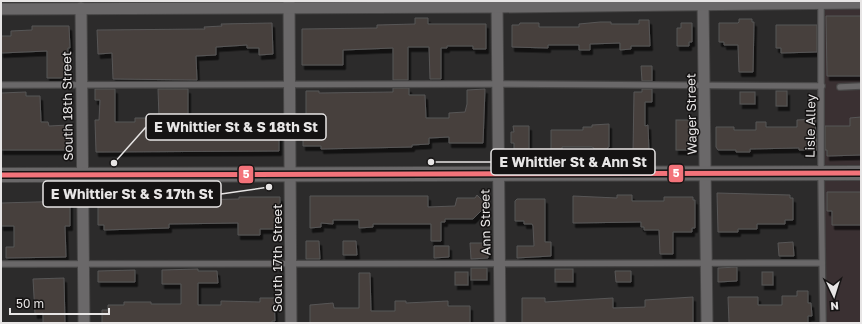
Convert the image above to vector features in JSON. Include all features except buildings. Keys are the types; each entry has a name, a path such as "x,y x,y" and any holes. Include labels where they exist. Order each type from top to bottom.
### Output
{"street":[{"path":"6,6 81,8 289,4 703,2 861,3"},
{"name":"Wager Street","path":"703,2 707,323"},
{"name":"South 17th Street","path":"289,4 292,262 291,323"},
{"name":"Ann Street","path":"497,4 500,323"},
{"name":"South 18th Street","path":"81,8 84,323"},
{"path":"1,175 861,173"}],"lane":[{"name":"Lisle Alley","path":"821,2 823,323"},
{"path":"1,85 498,84 822,86"},
{"path":"840,87 861,86"},
{"path":"1,264 292,262 822,263"}],"shaded area":[{"path":"819,1 861,1 861,323 823,323"}],"transit line":[{"name":"5","path":"1,175 861,173"}],"place":[{"name":"E Whittier St & Ann St","path":"431,162"},
{"name":"E Whittier St & S 18th St","path":"114,163"},
{"name":"E Whittier St & S 17th St","path":"269,187"}]}
